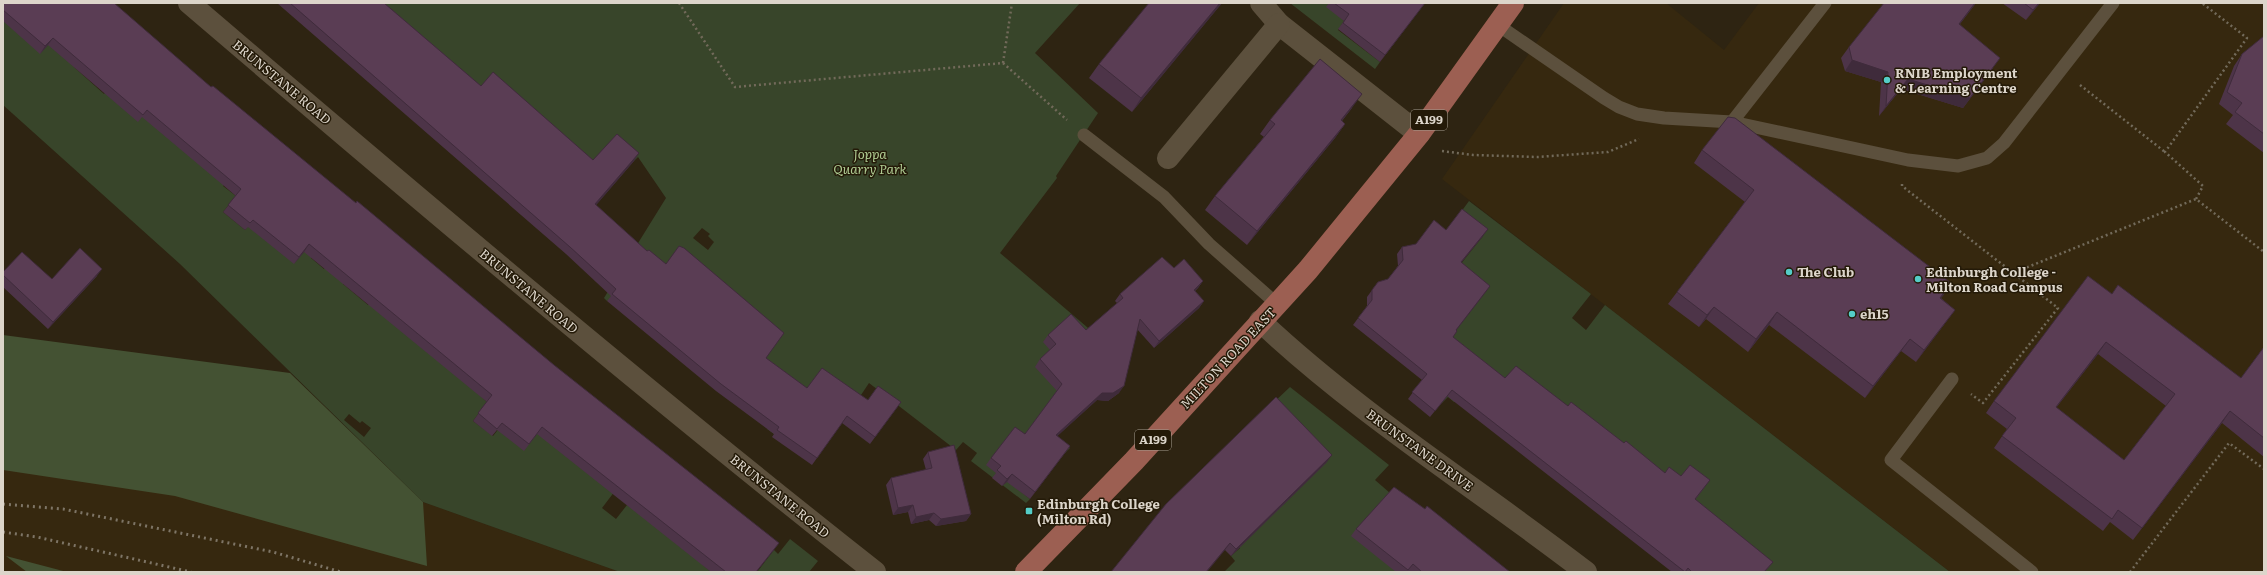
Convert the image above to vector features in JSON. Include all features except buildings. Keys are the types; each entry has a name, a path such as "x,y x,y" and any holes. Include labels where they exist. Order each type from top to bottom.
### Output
{"main road":[{"name":"MILTON ROAD EAST","path":"1026,572 1134,461 1339,234 1419,134 1513,3"}],"street":[{"name":"BRUNSTANE ROAD","path":"189,3 496,264 772,490 875,572"},
{"path":"1261,3 1279,24 1419,134"},
{"path":"1168,158 1279,24"},
{"name":"BRUNSTANE DRIVE","path":"1260,321 1286,346 1376,419 1525,524 1586,572"}],"lane":[{"path":"1732,122 1825,3"},
{"path":"1498,25 1619,107 1637,114 1664,118 1732,122 1908,160 1958,166 1987,158 2004,143 2113,3"},
{"path":"1084,135 1164,196 1209,244 1277,304"},
{"path":"1952,379 1891,460 2032,572"}],"path":[{"path":"679,3 734,87 1003,63 1084,135"},
{"path":"1003,63 1012,3"},
{"path":"2165,152 2247,38 2202,3"},
{"path":"2013,273 2196,199 2203,186 2165,152 2061,69"},
{"path":"1419,134 1443,152 1505,157 1537,157 1608,152 1618,149 1645,136 1664,118"},
{"path":"1908,160 1902,186 2058,308 1983,404 1952,379"},
{"path":"2196,199 2264,252"},
{"path":"2130,572 2229,443 2264,469"}],"shaded area":[{"name":"Edinburgh College - Milton Road Campus","path":"1564,3 1666,3 1724,50 1759,3 2264,3 2264,572 1950,572 1442,179"},
{"path":"3,431 423,502 620,572 3,572"}],"green space":[{"name":"Joppa Quarry Park","path":"376,3 1080,3 1035,53 1098,113 1056,176 1057,178 1000,253 1101,339 1051,351 1060,394 1037,423 1070,448 1065,453 1031,427 996,472 1030,499 1026,503 971,461 977,453 963,442 956,450 869,383 843,422 774,434 767,429 784,406 665,266 607,301 604,298 666,198 638,157 634,161 584,172 471,99","holes":["702,228 710,234 708,236 714,242 708,250 693,238"]},
{"path":"1290,3 1329,3 1344,21 1338,30 1380,62 1375,69"},
{"path":"3,12 54,39 75,68 104,94 116,79 229,178 223,186 236,196 223,212 245,230 264,206 343,204 311,258 324,269 331,261 349,277 343,284 368,305 375,298 487,402 473,421 493,436 514,409 538,434 618,487 602,508 616,519 627,505 708,559 703,565 711,572 620,572 423,502 180,264 3,105","holes":["349,414 360,423 362,421 371,428 364,437 344,420"]},
{"path":"1469,201 1591,294 1572,318 1586,330 1605,305 1950,572 1765,572 1676,483 1501,385 1454,402 1448,397 1442,403 1419,384 1434,367 1452,275 1483,236 1458,216"},
{"path":"3,335 290,373 423,502 427,566 175,496 3,470"},
{"path":"1290,387 1389,465 1375,480 1390,493 1417,572 1224,572 1235,561 1231,556 1240,548 1227,534 1271,405"},
{"path":"790,539 818,561 809,572 757,572 774,550 778,554"},
{"path":"6,556 67,572 27,572"}],"railway":[{"path":"3,504 63,509 273,552 341,572"},
{"path":"3,532 37,537 191,572"}],"place":[{"name":"RNIB Employment & Learning Centre","path":"1887,80"},
{"name":"The Club","path":"1789,272"},
{"name":"Edinburgh College - Milton Road Campus","path":"1918,279"},
{"name":"eh15","path":"1852,314"},
{"name":"Edinburgh College (Milton Rd)","path":"1029,511"}]}
